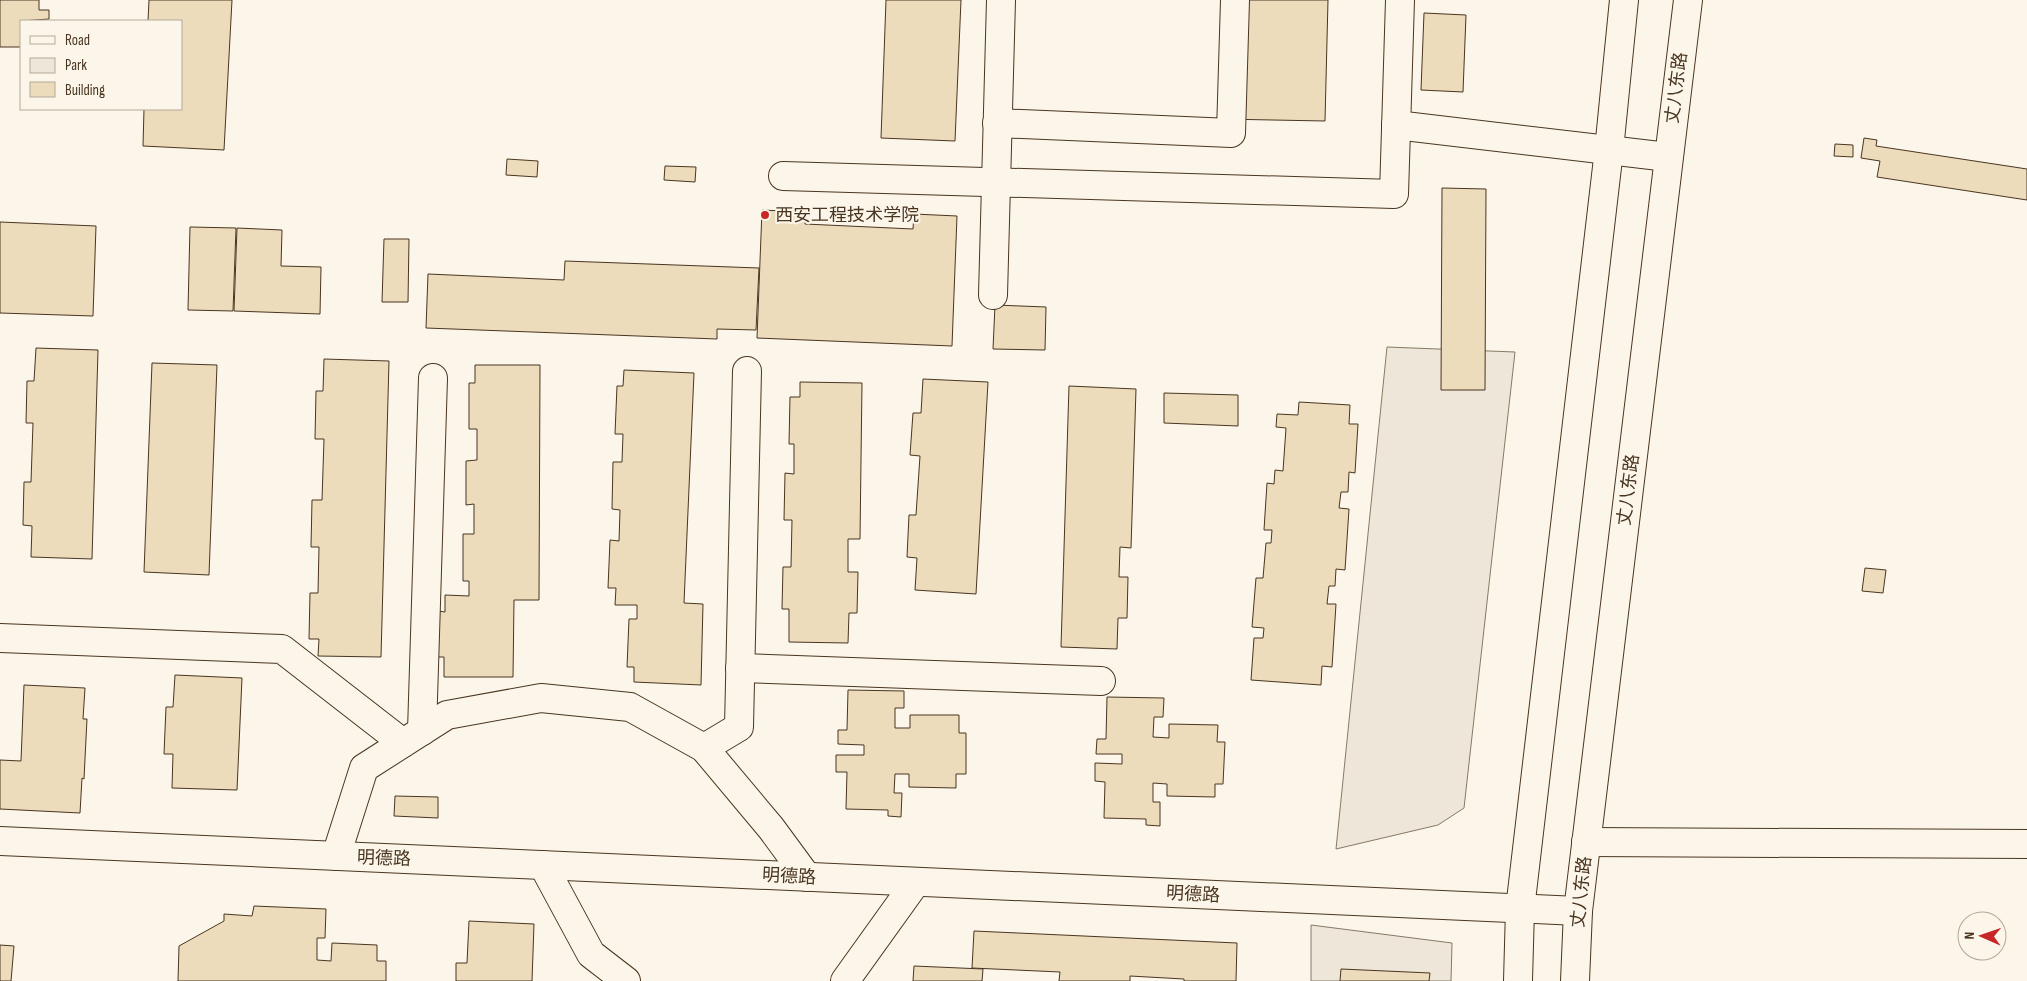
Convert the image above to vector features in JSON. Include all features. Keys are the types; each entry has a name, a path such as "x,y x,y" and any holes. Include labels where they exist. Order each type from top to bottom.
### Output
{"street":[{"path":"992,295 1000,0"},
{"path":"997,123 1231,133 1235,0"},
{"path":"783,176 1394,194 1400,0"},
{"path":"1518,981 1520,908 1609,150 1624,0"},
{"name":"丈八东路","path":"1575,981 1578,911 1688,0"},
{"path":"1396,125 1668,157"},
{"path":"704,748 739,727 747,371"},
{"path":"412,737 433,378"},
{"path":"0,638 282,649 412,737"},
{"path":"740,668 1101,681"},
{"path":"336,856 364,768 447,716 540,698 630,708 704,748 771,828 807,877"},
{"name":"明德路","path":"0,841 1578,911"},
{"path":"1586,842 2027,844"},
{"path":"543,865 591,954 626,981"},
{"path":"845,981 916,882"}],"green space":[{"path":"1387,347 1515,352 1464,808 1438,825 1336,849"},
{"path":"1311,925 1452,943 1451,981 1311,981"}],"building":[{"path":"0,0 39,0 39,10 49,10 49,19 20,20 20,47 0,47"},
{"path":"149,0 232,0 224,150 143,146 144,110 182,110 182,20 148,20"},
{"path":"886,0 961,0 955,141 881,138"},
{"path":"1224,0 1328,0 1325,121 1221,119"},
{"path":"1424,13 1466,15 1463,92 1421,90"},
{"path":"1864,138 1877,140 1876,146 2027,169 2027,200 1877,177 1880,161 1861,158"},
{"path":"1835,144 1853,145 1853,157 1834,156"},
{"path":"507,159 538,161 537,177 506,175"},
{"path":"665,166 696,167 695,182 664,180"},
{"path":"1442,188 1486,189 1485,390 1441,390"},
{"path":"762,210 805,212 805,224 913,229 914,214 957,216 952,346 757,338"},
{"path":"0,222 96,226 93,316 0,313"},
{"path":"190,227 236,228 233,311 188,310"},
{"path":"237,228 282,230 281,266 321,267 320,314 234,311"},
{"path":"384,239 409,239 408,302 382,302"},
{"path":"565,261 759,268 756,330 717,329 717,339 426,328 428,274 564,280"},
{"path":"995,305 1046,307 1045,350 993,349"},
{"path":"36,348 98,350 92,559 31,557 32,526 23,525 24,482 31,482 33,423 26,423 27,381 34,381"},
{"path":"324,359 389,361 381,657 318,656 319,639 309,639 310,593 318,593 319,547 311,547 312,500 322,500 324,439 315,439 316,391 323,391"},
{"path":"152,363 217,365 209,575 144,572"},
{"path":"475,365 540,365 539,600 514,600 513,677 444,677 444,657 438,657 438,611 445,612 445,595 469,596 469,581 463,581 463,534 474,534 474,504 466,505 466,461 477,460 477,429 469,429 469,383 475,383"},
{"path":"624,370 694,373 684,603 703,604 701,685 634,682 634,667 627,667 629,619 637,619 637,605 615,605 616,588 608,588 610,540 619,541 620,510 612,509 613,462 622,462 623,434 615,434 617,386 623,386"},
{"path":"923,379 988,382 976,594 915,590 917,558 907,557 909,515 916,515 920,456 910,455 913,413 921,413"},
{"path":"800,382 862,383 860,539 848,539 848,572 858,572 857,613 849,613 848,643 789,642 789,609 782,609 783,567 791,567 792,520 784,520 785,473 794,474 794,444 789,444 790,397 800,397"},
{"path":"1069,386 1136,389 1131,548 1120,547 1119,577 1128,577 1127,618 1118,618 1117,649 1061,647"},
{"path":"1164,393 1238,395 1238,426 1164,423"},
{"path":"1299,402 1350,405 1349,424 1358,424 1355,473 1349,472 1348,492 1341,492 1339,508 1349,509 1345,570 1336,569 1335,586 1329,586 1327,604 1336,604 1332,667 1322,666 1321,685 1251,680 1254,638 1263,638 1264,628 1252,627 1256,578 1263,578 1266,543 1271,543 1272,530 1264,530 1267,483 1274,484 1275,470 1283,471 1286,428 1276,427 1277,414 1298,415"},
{"path":"1865,568 1886,570 1883,593 1862,591"},
{"path":"175,675 242,678 237,790 172,788 173,754 164,754 166,707 173,707"},
{"path":"24,685 85,688 83,719 87,719 80,813 0,809 0,760 21,761"},
{"path":"848,690 904,691 904,708 895,708 895,728 910,728 910,715 959,715 959,733 966,733 966,774 956,774 956,788 909,787 909,774 895,774 894,793 902,793 901,817 888,816 888,810 846,809 847,772 836,772 836,755 864,755 864,745 838,744 838,730 847,730"},
{"path":"1107,697 1164,698 1163,717 1154,717 1153,737 1169,738 1169,724 1218,725 1217,742 1225,742 1223,784 1215,784 1215,797 1167,796 1167,784 1153,783 1153,802 1160,802 1160,826 1146,825 1146,819 1104,818 1105,782 1095,781 1095,763 1122,764 1122,754 1096,754 1097,739 1106,739"},
{"path":"395,796 438,797 438,818 394,816"},
{"path":"254,906 326,909 325,938 317,938 317,960 331,961 332,943 377,945 377,961 386,961 386,981 178,981 179,946 224,921 224,914 252,916"},
{"path":"469,921 534,924 532,981 456,981 456,963 467,963"},
{"path":"974,931 1237,943 1236,981 1184,981 1184,979 1130,976 1130,981 1059,981 1060,972 972,968"},
{"path":"0,945 14,946 11,981 0,981"},
{"path":"914,966 983,969 982,981 913,981"},
{"path":"1341,969 1430,973 1429,981 1340,981"}],"place":[{"name":"西安工程技术学院","path":"765,215"}]}
